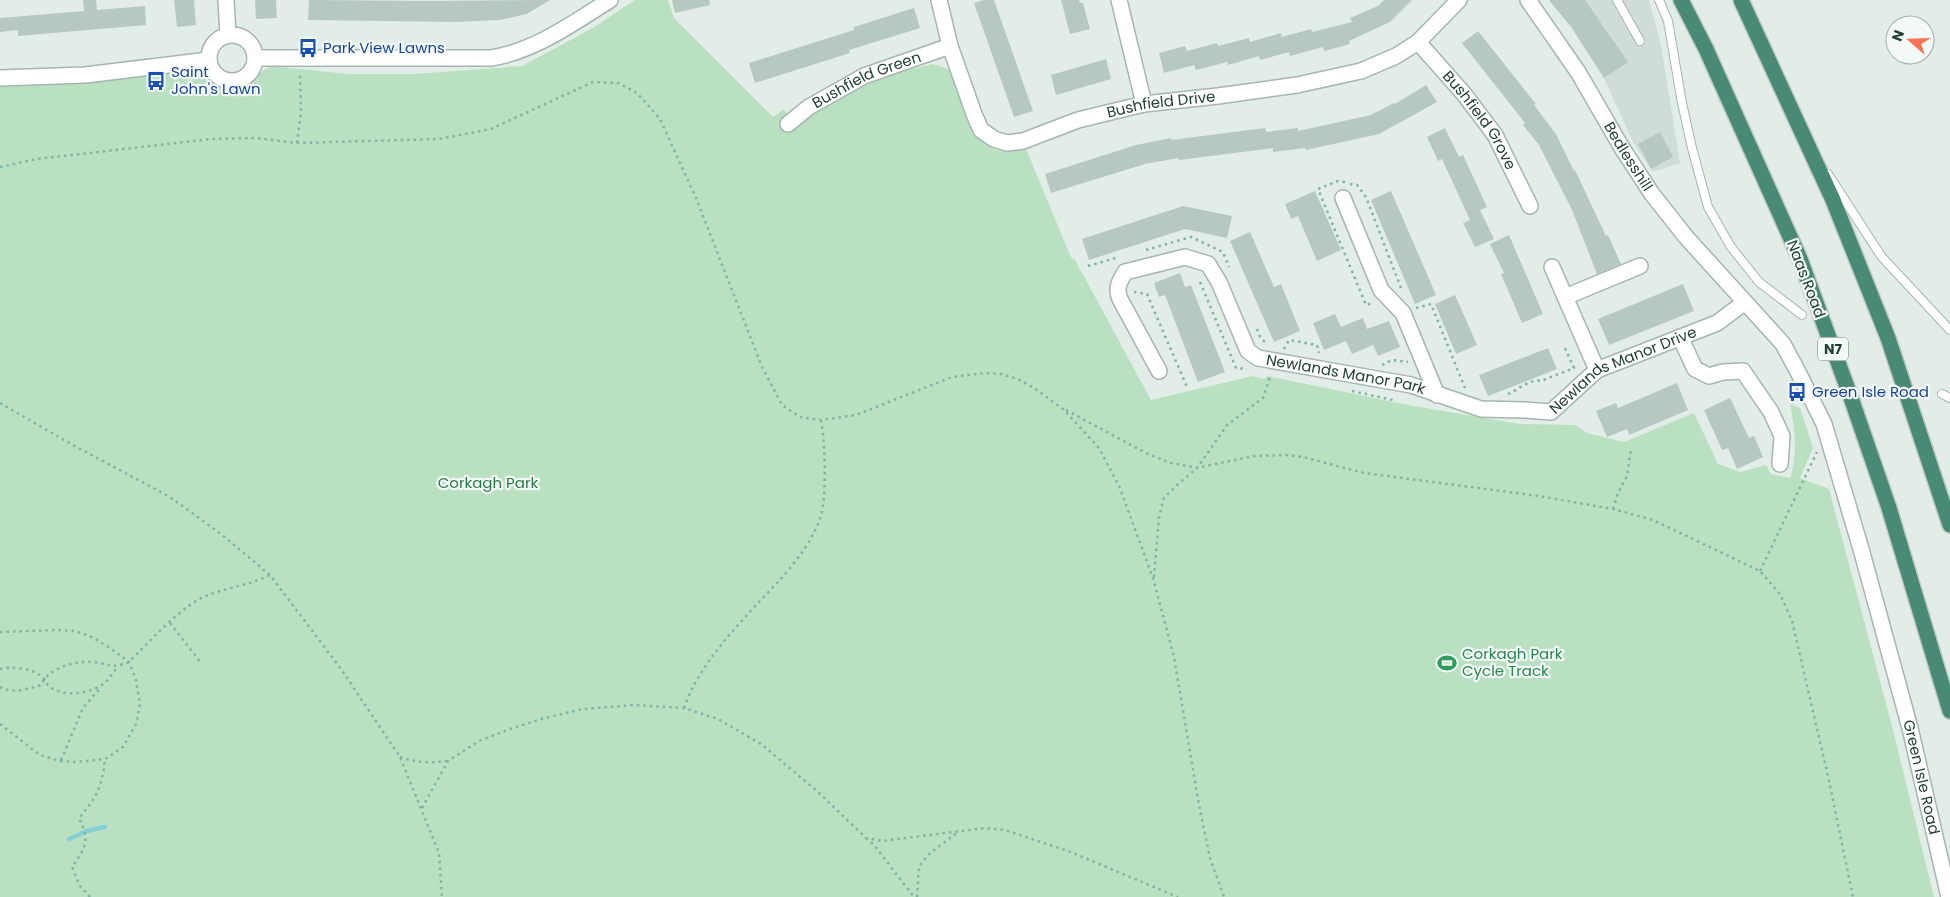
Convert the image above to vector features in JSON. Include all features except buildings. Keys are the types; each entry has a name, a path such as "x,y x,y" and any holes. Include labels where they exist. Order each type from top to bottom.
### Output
{"highway":[{"name":"Naas Road","path":"1681,0 1706,49 1800,259 1889,508 1950,712"},
{"path":"1741,0 1833,200 1888,338 1950,525"}],"street":[{"path":"226,0 228,35"},
{"path":"255,58 425,59 491,58 511,55 543,40 610,0"},
{"name":"Bushfield Drive","path":"939,0 950,46 981,130 994,139 1008,143 1023,141 1078,120 1144,104 1296,86 1361,71 1396,56 1418,42 1459,0"},
{"path":"1119,0 1144,104"},
{"name":"Bedlesshill","path":"1528,0 1578,72 1622,148 1652,194 1686,236 1745,302"},
{"path":"228,35 236,35 243,38 253,50 255,58 250,72 244,78 229,81 221,79 215,74 208,60 212,46 221,37 228,35"},
{"name":"Bushfield Grove","path":"1418,42 1464,94 1495,136 1530,206"},
{"name":"Bushfield Green","path":"788,124 809,107 864,76 950,46"},
{"path":"0,78 85,75 208,60"},
{"path":"1344,198 1381,290 1403,313 1437,395"},
{"name":"Newlands Manor Park","path":"1159,371 1120,299 1118,285 1125,272 1185,257 1208,264 1219,282 1248,351 1258,358 1390,380 1411,385 1437,395"},
{"path":"1565,297 1640,266"},
{"path":"1552,267 1597,370"},
{"name":"Newlands Manor Drive","path":"1437,395 1481,409 1551,412 1597,370 1717,323 1745,302"},
{"name":"Green Isle Road","path":"1745,302 1783,344 1824,424 1861,549 1910,728 1949,897"},
{"path":"1680,337 1695,368 1709,376 1722,372 1743,371 1770,412 1782,436 1780,464"}],"lane":[{"path":"1617,0 1640,41"},
{"path":"1660,0 1668,22 1682,102 1708,208 1731,247 1759,282 1802,315"},
{"path":"1808,143 1881,256 1950,330"}],"path":[{"path":"297,143 301,111 299,67"},
{"path":"0,167 37,159 210,139 256,138 297,143 439,139 491,130 593,82 618,83 637,93 660,119 696,198 762,367 782,405 800,417 821,420 856,415 952,377 984,372 1002,374 1018,379 1063,409 1146,453 1171,463 1197,468 1254,456 1285,455 1303,457 1364,473 1539,496 1613,509 1653,520 1760,571 1780,594 1792,621 1828,776 1853,897"},
{"path":"1376,302 1366,305 1318,189 1338,181 1357,185 1366,197 1403,292"},
{"path":"1146,250 1191,237 1222,252 1230,270"},
{"path":"1088,266 1128,255"},
{"path":"1411,305 1416,309 1431,304 1468,395"},
{"path":"1253,322 1261,339 1273,348"},
{"path":"1278,349 1283,350 1289,340 1317,345 1319,354 1328,356"},
{"path":"1507,394 1524,387 1526,383 1537,379 1541,381 1574,368 1564,346"},
{"path":"1382,365 1392,360 1413,362"},
{"path":"1153,578 1159,517 1164,498 1177,484 1197,468 1227,424 1263,398 1272,373"},
{"path":"0,403 71,444 170,497 221,534 270,575 341,669 400,757 439,853 442,897"},
{"path":"1063,409 1099,448 1119,486 1153,578 1174,657 1198,805 1208,849 1224,897"},
{"path":"684,708 689,694 703,669 731,634 786,573 814,531 821,514 824,495 821,420"},
{"path":"1760,571 1818,448 1821,457"},
{"path":"1613,509 1618,493 1627,476 1631,449"},
{"path":"0,687 4,689 29,689 41,685 44,678 51,671 64,666 90,662 118,667 129,662 194,602 207,595 256,582 270,575"},
{"path":"170,623 201,663"},
{"path":"0,632 75,630 90,636 129,662 136,680 140,704 136,724 123,747 105,759 75,762 60,761 40,755 0,724"},
{"path":"0,669 7,667 22,669 44,678 52,688 70,694 94,689 104,684"},
{"path":"60,761 83,708 118,667"},
{"path":"400,757 412,762 431,763 448,761 479,741 510,729 583,709 635,705 684,708 718,719 761,744 816,791 874,845 915,897"},
{"path":"90,897 80,886 72,866 82,853 86,842 79,818 92,803 102,783 105,759"},
{"path":"422,808 448,761"},
{"path":"866,838 882,840 985,828 1005,830 1068,851 1178,897"},
{"path":"915,897 919,866 930,853 958,832"}],"shaded area":[{"path":"1549,0 1649,0 1661,45 1680,163 1653,172 1633,142 1604,78 1569,24"}],"green space":[{"name":"Corkagh Park","path":"635,0 668,0 674,18 773,117 784,109 795,127 866,80 933,64 948,69 953,75 970,120 983,141 992,148 1002,151 1026,149 1070,255 1072,259 1074,258 1151,400 1253,376 1265,379 1267,376 1408,405 1520,424 1575,425 1587,433 1624,442 1694,413 1718,464 1740,472 1766,465 1771,474 1790,478 1793,469 1795,441 1790,404 1800,408 1813,448 1800,478 1829,489 1893,730 1934,897 0,897 0,86 85,84 196,65 210,86 237,87 271,66 348,74 414,74 522,66 591,29"}],"waterway":[{"path":"69,839 87,831 105,827"}],"place":[{"name":"Park View Lawns","path":"308,48"},
{"name":"Saint John's Lawn","path":"156,81"},
{"name":"Green Isle Road","path":"1797,392"},
{"name":"Corkagh Park Cycle Track","path":"1447,663"}]}
